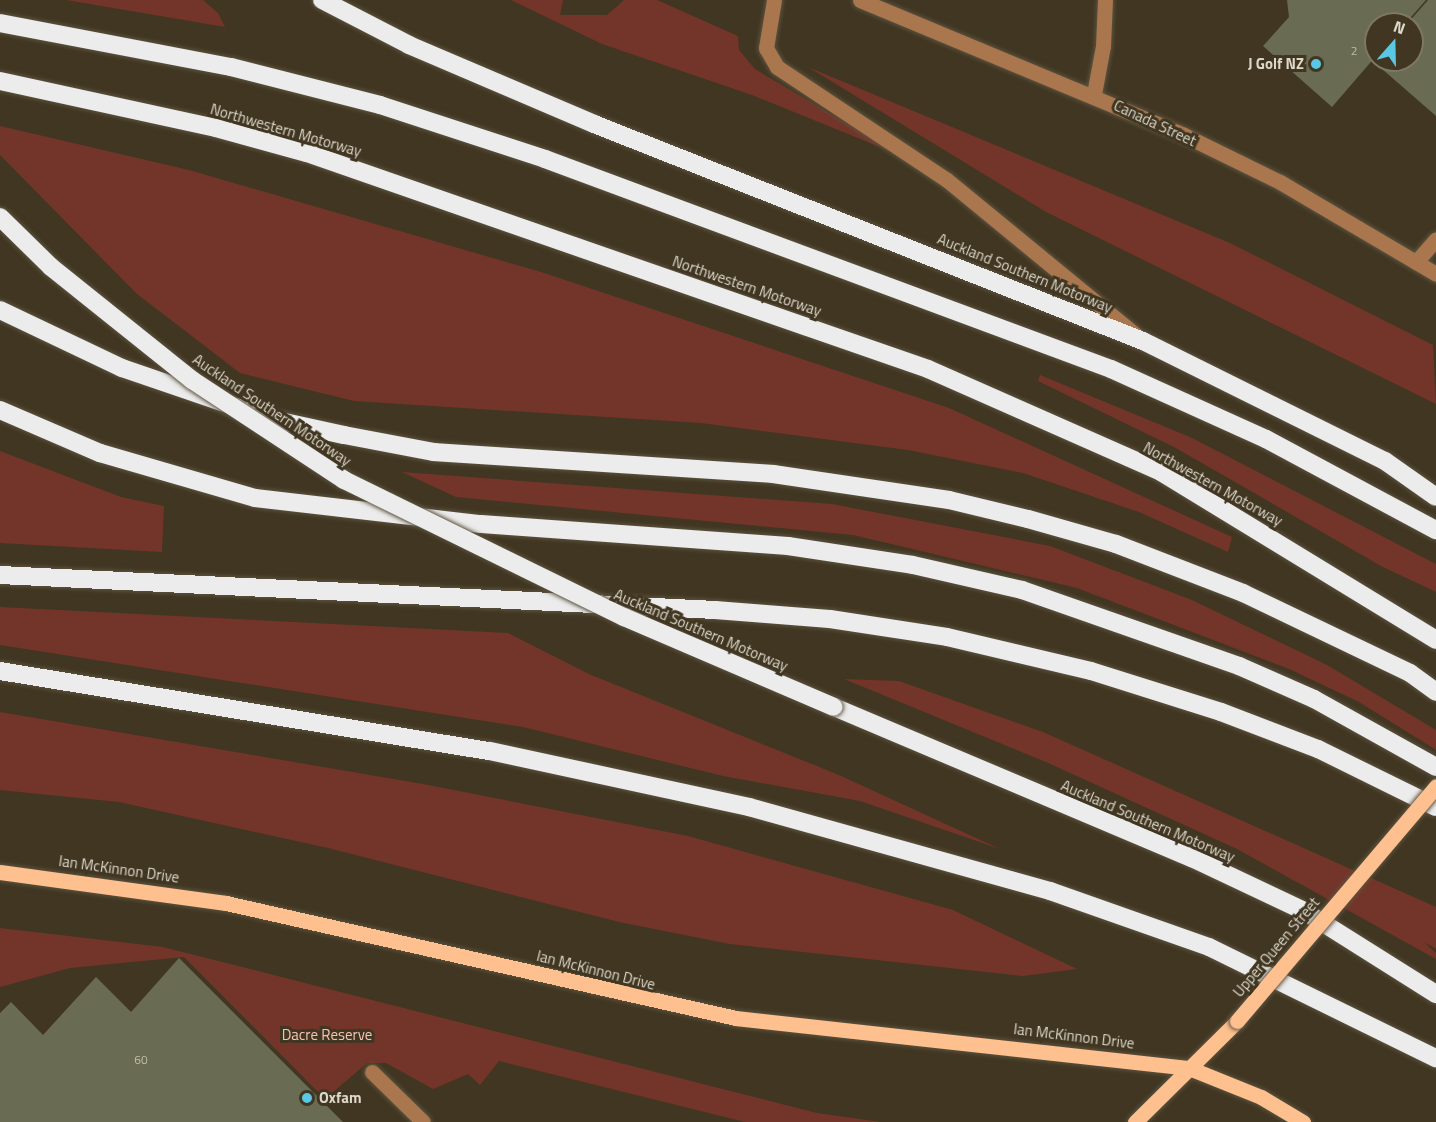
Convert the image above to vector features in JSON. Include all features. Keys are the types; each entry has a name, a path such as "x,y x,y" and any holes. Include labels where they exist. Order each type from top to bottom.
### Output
{"highway":[{"name":"Auckland Southern Motorway","path":"322,0 409,45 594,124 1143,341 1385,461 1436,497"},
{"path":"0,23 231,67 381,105 545,159 1111,369 1266,439 1436,530"},
{"name":"Northwestern Motorway","path":"0,81 216,128 307,153 928,369 1161,472 1436,640"},
{"name":"Auckland Southern Motorway","path":"0,217 51,267 192,380 344,480 624,617 1213,868 1304,912 1436,994"},
{"path":"0,310 122,368 271,419 344,435 434,452 773,474 949,500 1028,519 1116,544 1243,593 1410,673 1436,692"},
{"path":"0,411 100,453 255,498 481,524 788,546 913,565 1022,590 1239,666 1314,699 1436,767"},
{"path":"0,575 715,610 830,620 946,637 1091,671 1221,712 1318,749 1436,807"},
{"path":"0,670 490,751 760,810 1050,891 1209,947 1436,1058"}],"main road":[{"name":"Upper Queen Street","path":"1135,1122 1237,1021 1436,786"},
{"name":"Ian McKinnon Drive","path":"0,872 226,903 736,1018 1189,1068 1261,1097 1303,1122"}],"street":[{"path":"774,0 766,48 777,66 947,180 1143,341"},
{"name":"Canada Street","path":"861,0 1094,94 1280,182 1436,274"},
{"path":"1094,94 1103,46 1105,0"},
{"path":"1416,262 1436,239"},
{"path":"372,1072 423,1122"}],"green space":[{"path":"66,0 203,0 218,13 225,27"},
{"path":"511,0 563,0 560,15 607,15 624,0 657,0 738,36 739,50 755,69 902,156 752,95 602,44"},
{"path":"808,67 1230,243 1433,345 1436,404 1046,212"},
{"path":"0,126 189,170 541,272 949,408 1232,537 1228,552 1139,512 1023,473 908,450 701,423 354,401 240,373 137,294 0,155"},
{"path":"1040,375 1192,438 1436,564 1436,592 1381,566 1174,447 1038,381"},
{"path":"0,451 121,497 164,506 162,552 0,543"},
{"path":"402,472 832,504 1050,546 1192,600 1327,665 1436,730 1436,750 1359,702 1289,669 1077,588 853,535 456,497"},
{"path":"0,607 508,633 589,674 839,775 1000,849 860,801 723,776 523,727 0,645"},
{"path":"844,679 899,681 1043,732 1436,907 1436,949 1424,942 1436,953 1436,959 1237,849 1046,762"},
{"path":"0,712 423,784 688,836 953,910 1077,969 1023,976 730,944 619,922 328,848 119,802 0,790"},
{"name":"Dacre Reserve","path":"0,928 163,947 817,1113 881,1122 745,1122 499,1061 480,1085 468,1074 433,1089 386,1063 367,1063 325,1099 184,957 70,968 0,987"}],"building":[{"path":"1287,0 1426,0 1416,12 1364,12 1364,70 1332,107 1263,46 1289,17"},
{"path":"1428,0 1436,0 1436,116 1385,72 1424,72 1424,12 1418,12"},
{"path":"179,958 343,1122 0,1122 0,1013 11,1002 43,1035 96,977 131,1012"}],"place":[{"name":"J Golf NZ","path":"1316,64"},
{"name":"Oxfam","path":"307,1098"}]}
